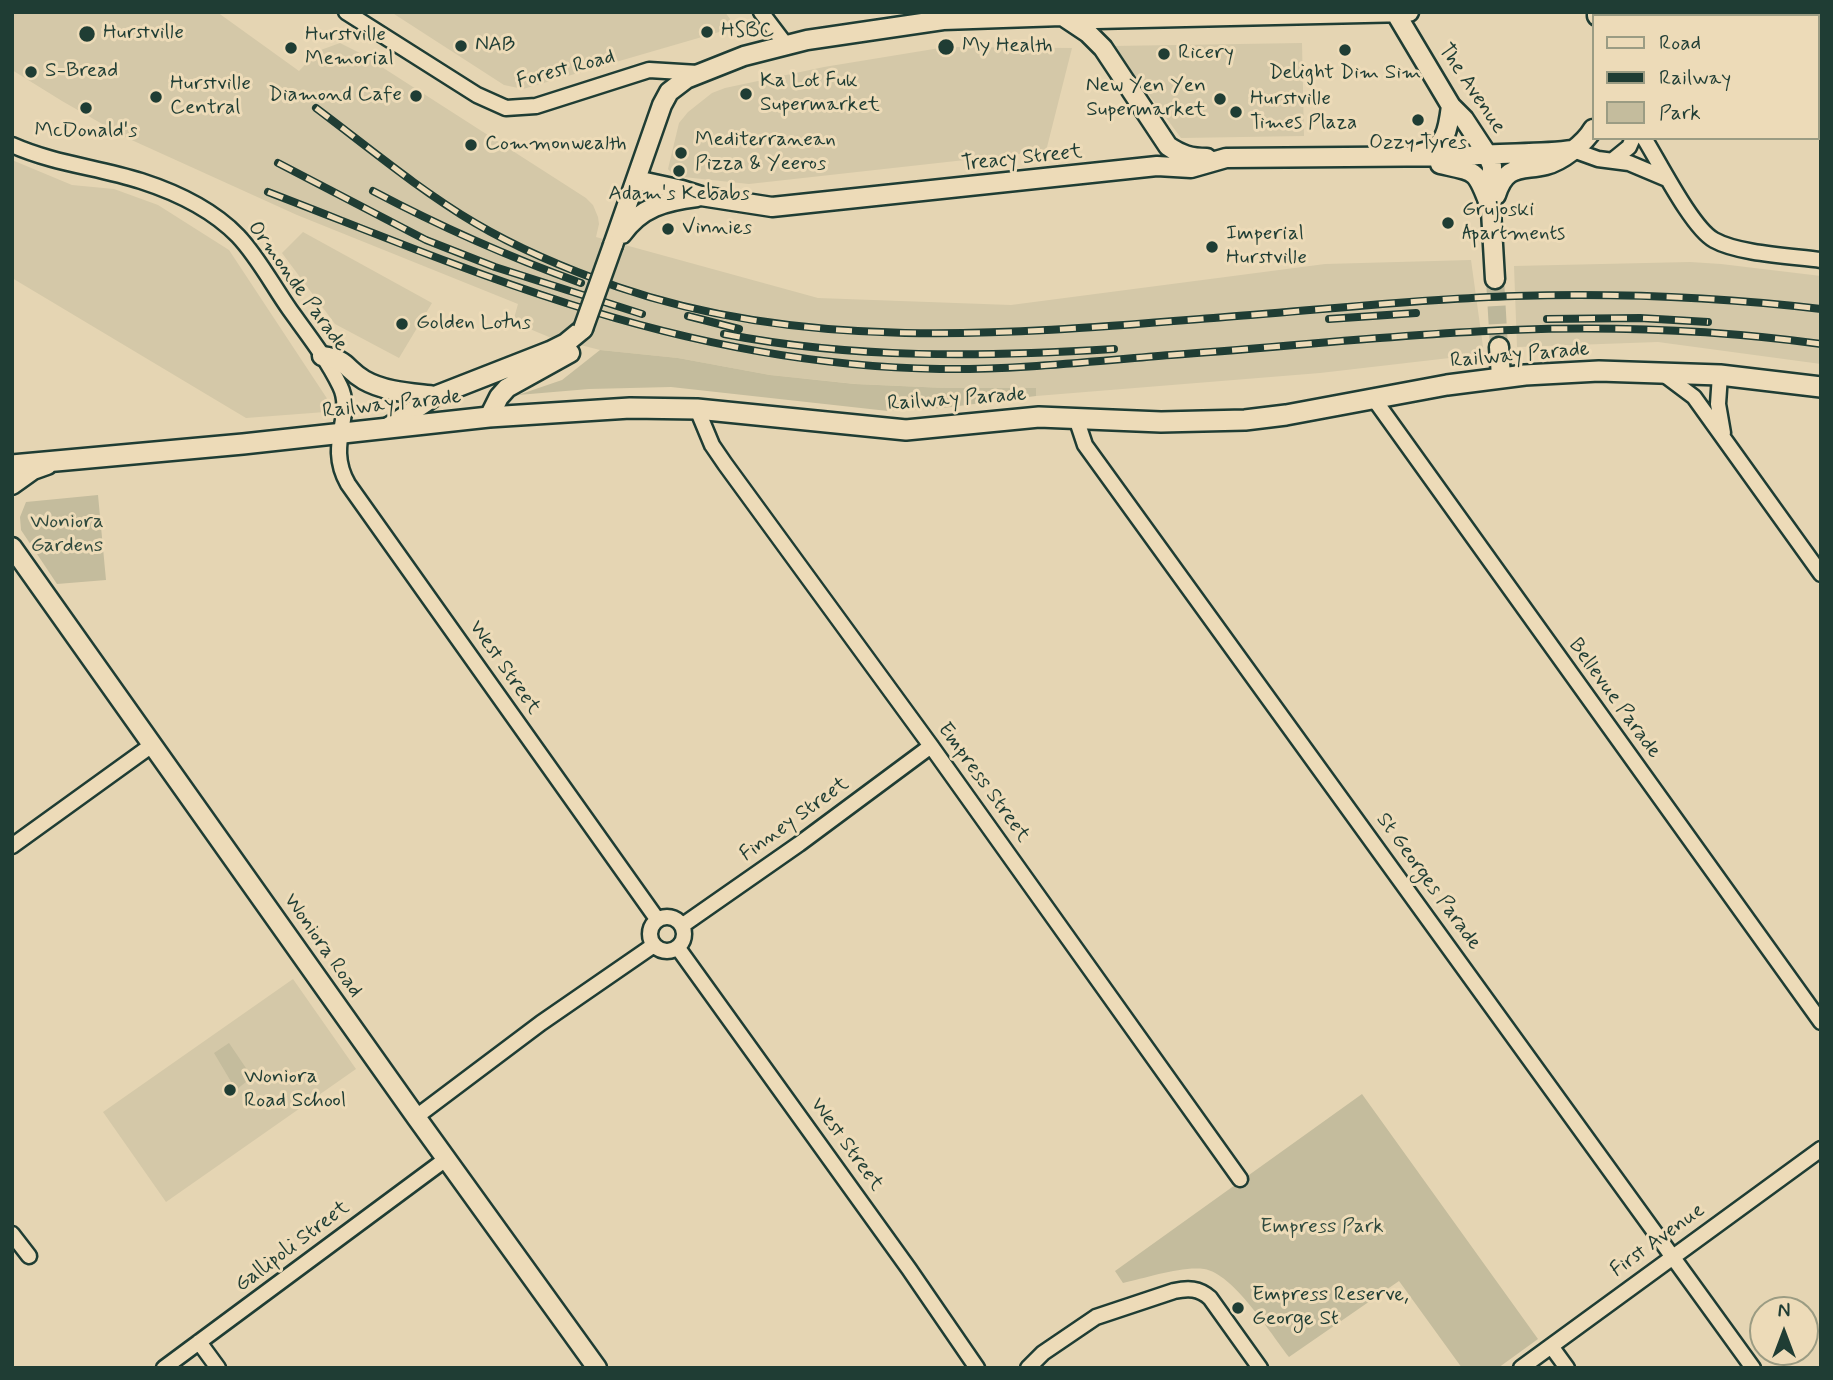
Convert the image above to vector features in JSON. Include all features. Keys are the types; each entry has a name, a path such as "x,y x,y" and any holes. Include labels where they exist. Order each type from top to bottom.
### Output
{"main road":[{"name":"Railway Parade","path":"12,465 489,417 630,408 697,409 906,430 1004,420 1245,420 1447,384 1501,377 1599,371 1720,375 1821,387"}],"street":[{"name":"Forest Road","path":"346,12 477,95 506,108 537,106 649,70 698,73"},
{"path":"761,12 786,45"},
{"name":"Forest Road","path":"636,180 662,105 678,83 722,63 786,45 943,20 1058,14 1096,19 1409,12"},
{"name":"The Avenue","path":"1395,13 1451,106 1464,119 1492,166 1494,279"},
{"path":"1058,14 1097,41 1168,146 1190,157 1226,158"},
{"path":"1409,155 1434,150 1441,143 1447,131 1451,106"},
{"path":"1491,211 1499,184 1510,172 1526,166 1548,165 1586,141 1591,132"},
{"path":"1613,160 1629,147 1632,140"},
{"path":"1645,140 1667,179 1704,232 1713,240 1735,247 1821,260"},
{"name":"Ormonde Parade","path":"12,145 68,165 139,181 169,191 216,217 238,236 322,356 342,390 345,401 339,434"},
{"path":"1573,150 1598,159 1644,168 1667,179"},
{"name":"Treacy Street","path":"636,180 701,196 755,205 791,206 1157,166 1191,169 1226,158 1466,156 1548,154 1573,150"},
{"path":"1409,155 1468,171 1481,182 1491,211"},
{"path":"489,417 507,388 567,356 580,339 636,180"},
{"path":"613,245 629,224 645,210 669,201 701,196"},
{"path":"387,428 435,396 550,351 566,343 583,329"},
{"path":"1499,347 1501,377"},
{"path":"322,356 341,359 365,381 387,389 435,396"},
{"path":"1660,372 1694,397 1821,574"},
{"path":"1720,375 1718,404 1724,438"},
{"name":"Bellevue Parade","path":"1374,399 1821,1022"},
{"name":"Empress Street","path":"697,409 707,435 725,464 931,746 1240,1179"},
{"name":"St Georges Parade","path":"1076,418 1085,445 1753,1368"},
{"name":"West Street","path":"339,434 338,460 352,491 657,919"},
{"path":"12,485 33,470 57,461"},
{"name":"Woniora Road","path":"12,547 597,1368"},
{"path":"12,846 152,745"},
{"name":"Finney Street","path":"683,925 799,844 931,746"},
{"path":"671,916 683,925 685,937 678,948 665,951 654,945 649,934 657,919 671,916"},
{"path":"416,1117 541,1023 654,945"},
{"name":"West Street","path":"678,948 977,1368"},
{"name":"First Avenue","path":"1521,1368 1821,1149"},
{"name":"Gallipoli Street","path":"164,1368 446,1159"},
{"path":"12,1234 29,1256"},
{"path":"1028,1368 1043,1353 1096,1317 1181,1289 1202,1292 1210,1298 1260,1368"},
{"path":"200,1342 218,1368"},
{"path":"1551,1346 1567,1368"}],"shaded area":[{"path":"12,12 217,12 299,71 318,51 340,43 360,53 586,198 593,205 598,217 596,237 818,298 1011,305 1325,264 1471,260 1484,354 1320,373 1036,396 1035,388 856,384 770,375 678,358 600,350 549,337 513,322 518,304 297,215 125,137 62,101 12,70"},
{"path":"391,12 725,12 730,19 726,30 523,89 504,85"},
{"name":"Hurstville Times Plaza","path":"1302,43 1304,136 1181,138 1113,46"},
{"path":"946,47 1072,48 1046,151 749,184 674,176 668,169 679,123 712,93 824,67"},
{"path":"12,160 72,185 114,189 158,205 229,250 328,400 325,412 246,418 12,278"},
{"path":"303,232 432,303 399,358 335,324 282,253"},
{"path":"1690,262 1821,276 1821,364 1658,342 1517,347 1514,266"},
{"name":"Woniora Road School","path":"293,979 356,1069 166,1202 103,1112"}],"green space":[{"path":"600,350 678,358 770,375 855,384 1036,388 1036,396 943,408 888,411 671,387 589,389 518,395 562,380"},
{"name":"Woniora Gardens","path":"98,495 106,580 57,584 21,530 20,517 26,502"},
{"path":"229,1043 252,1077 236,1090 214,1053"},
{"name":"Empress Park","path":"1362,1094 1538,1339 1498,1368 1462,1368 1399,1281 1289,1357 1251,1306 1227,1281 1215,1273 1204,1269 1185,1269 1123,1283 1115,1271"}],"tunnel":[{"path":"1495,279 1499,347"}],"railway":[{"path":"316,108 433,196 492,233 527,250 618,287 692,308 767,322 843,330 996,332 1442,300 1553,295 1706,299 1821,309"},
{"path":"278,163 426,240 495,267 642,314"},
{"path":"373,191 475,241 581,283"},
{"path":"268,192 491,278 612,317 751,350 845,363 940,369 998,368 1426,334 1550,329 1705,332 1821,344"},
{"path":"1329,319 1416,313"},
{"path":"688,316 739,329"},
{"path":"1547,319 1640,318 1708,322"},
{"path":"724,334 821,348 918,354 1016,354 1114,349"}],"place":[{"name":"HSBC","path":"707,32"},
{"name":"Hurstville","path":"87,34"},
{"name":"NAB","path":"461,46"},
{"name":"My Health","path":"946,47"},
{"name":"Hurstville Memorial","path":"291,48"},
{"name":"Delight Dim Sim","path":"1345,50"},
{"name":"Ricery","path":"1164,54"},
{"name":"S-Bread","path":"31,72"},
{"name":"Ka Lot Fuk Supermarket","path":"746,94"},
{"name":"Diamond Cafe","path":"416,96"},
{"name":"Hurstville Central","path":"156,97"},
{"name":"New Yen Yen Supermarket","path":"1220,99"},
{"name":"McDonald's","path":"86,108"},
{"name":"Hurstville Times Plaza","path":"1236,112"},
{"name":"Ozzy Tyres","path":"1418,120"},
{"name":"Commonwealth","path":"471,145"},
{"name":"Mediterranean Pizza & Yeeros","path":"681,153"},
{"name":"Adam's Kebabs","path":"679,171"},
{"name":"Grujoski Apartments","path":"1448,223"},
{"name":"Vinnies","path":"668,229"},
{"name":"Imperial Hurstville","path":"1212,247"},
{"name":"Golden Lotus","path":"402,324"},
{"name":"Woniora Road School","path":"230,1090"},
{"name":"Empress Reserve, George St","path":"1238,1308"}]}
